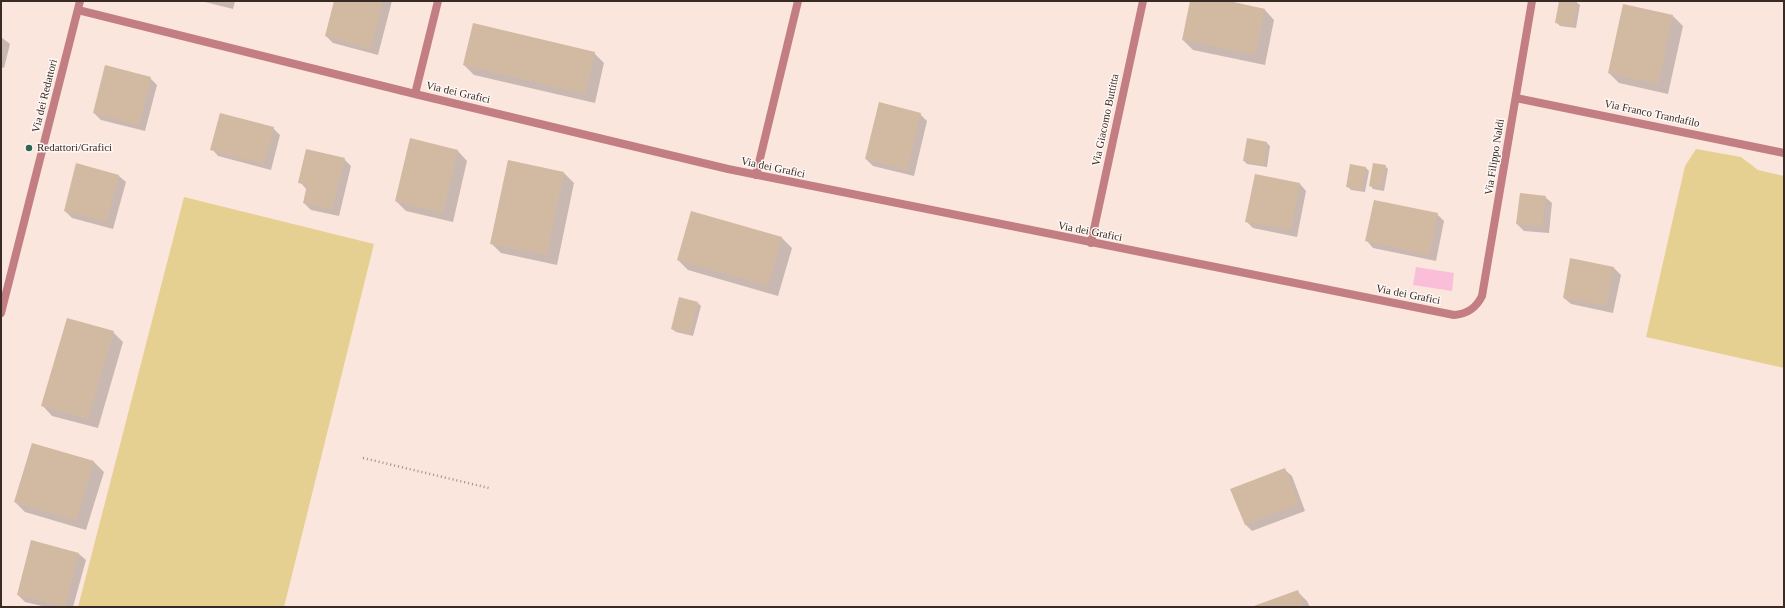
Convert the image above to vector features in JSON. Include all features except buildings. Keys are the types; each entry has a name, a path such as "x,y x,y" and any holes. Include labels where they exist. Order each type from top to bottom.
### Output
{"street":[{"name":"Via dei Redattori","path":"1,313 80,1"},
{"path":"415,94 438,1"},
{"path":"756,175 798,1"},
{"name":"Via Giacomo Buttitta","path":"1091,243 1143,1"},
{"name":"Via Filippo Naldi","path":"1470,311 1474,308 1482,296 1532,1"},
{"name":"Via dei Grafici","path":"78,10 415,94 756,175 1447,314 1462,314 1470,311"},
{"name":"Via Franco Trandafilo","path":"1516,98 1784,153"}],"path":[{"path":"363,458 489,488"}],"shaded area":[{"path":"1696,149 1741,157 1758,170 1784,176 1784,368 1646,337 1685,166"},
{"path":"184,197 374,244 284,607 78,607"},
{"path":"1416,267 1454,273 1452,291 1413,285"}],"place":[{"name":"Redattori/Grafici","path":"29,148"}]}
